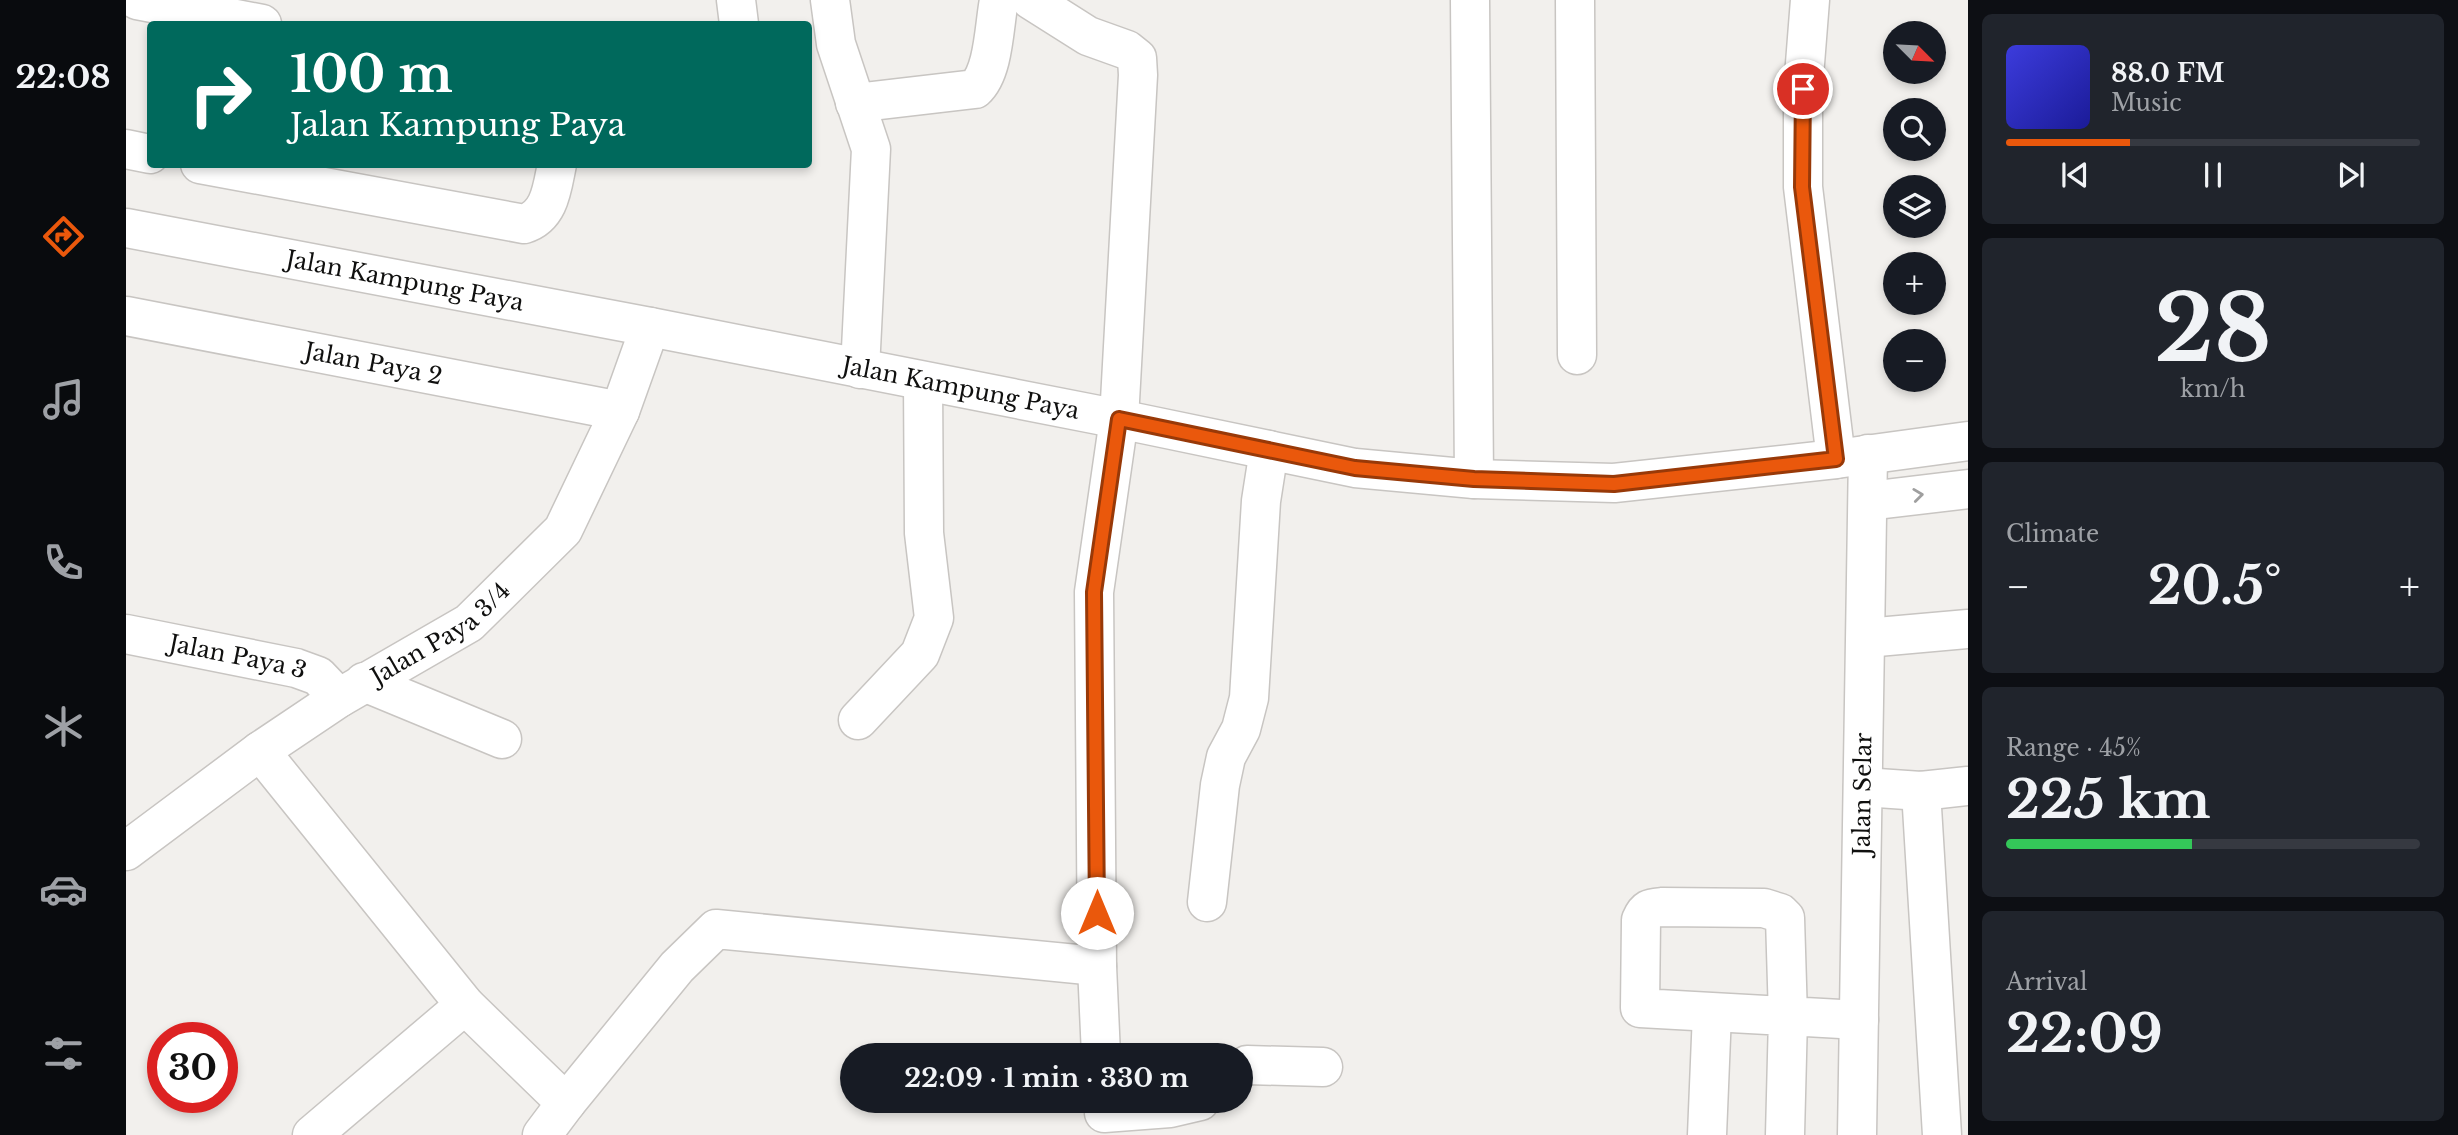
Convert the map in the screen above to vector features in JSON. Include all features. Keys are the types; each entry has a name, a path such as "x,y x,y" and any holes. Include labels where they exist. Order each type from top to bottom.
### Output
{"street":[{"path":"138,0 244,21"},
{"path":"259,21 262,0"},
{"path":"736,0 739,21"},
{"path":"830,0 836,44 871,149 860,369"},
{"path":"855,103 975,89 988,69 999,0"},
{"path":"1031,0 1088,36 1127,50 1137,58 1119,419 1094,592 1097,966 1100,1043"},
{"path":"1470,0 1474,479"},
{"path":"1575,0 1577,355"},
{"name":"Jalan Selar","path":"1810,0 1803,89 1802,187 1852,456 1868,501 1857,1135"},
{"path":"126,149 147,153"},
{"path":"227,168 524,224 535,221 544,213 556,168"},
{"name":"Jalan Kampung Paya","path":"126,228 650,327 1355,468 1474,479 1614,484 1968,441"},
{"name":"Jalan Paya 2","path":"126,316 620,411"},
{"name":"Jalan Paya 3/4","path":"126,851 260,751 351,690 469,623 563,530 620,411 650,327"},
{"path":"858,720 920,654 933,618 924,533 923,381"},
{"path":"1207,902 1220,785 1226,757 1241,729 1249,698 1261,501 1269,450"},
{"path":"1868,501 1968,489"},
{"path":"1866,638 1968,629"},
{"name":"Jalan Paya 3","path":"126,634 296,668 351,690"},
{"path":"351,690 502,739"},
{"path":"260,751 465,1005 566,1103"},
{"path":"1863,787 1922,791 1968,786"},
{"path":"1922,791 1942,1135"},
{"path":"1785,1135 1788,1017 1785,918 1780,913 1764,908 1649,908 1641,920 1640,1008 1712,1013 1788,1017 1859,1020"},
{"path":"542,1135 677,967 716,929 1097,966"},
{"path":"312,1135 465,1005"},
{"path":"1707,1135 1712,1013"},
{"path":"1253,1065 1323,1067"},
{"path":"1104,1116 1129,1113"}],"route":[{"path":"1097,913 1094,592 1119,419 1355,468 1474,479 1614,484 1836,459 1802,187 1803,89"}]}
